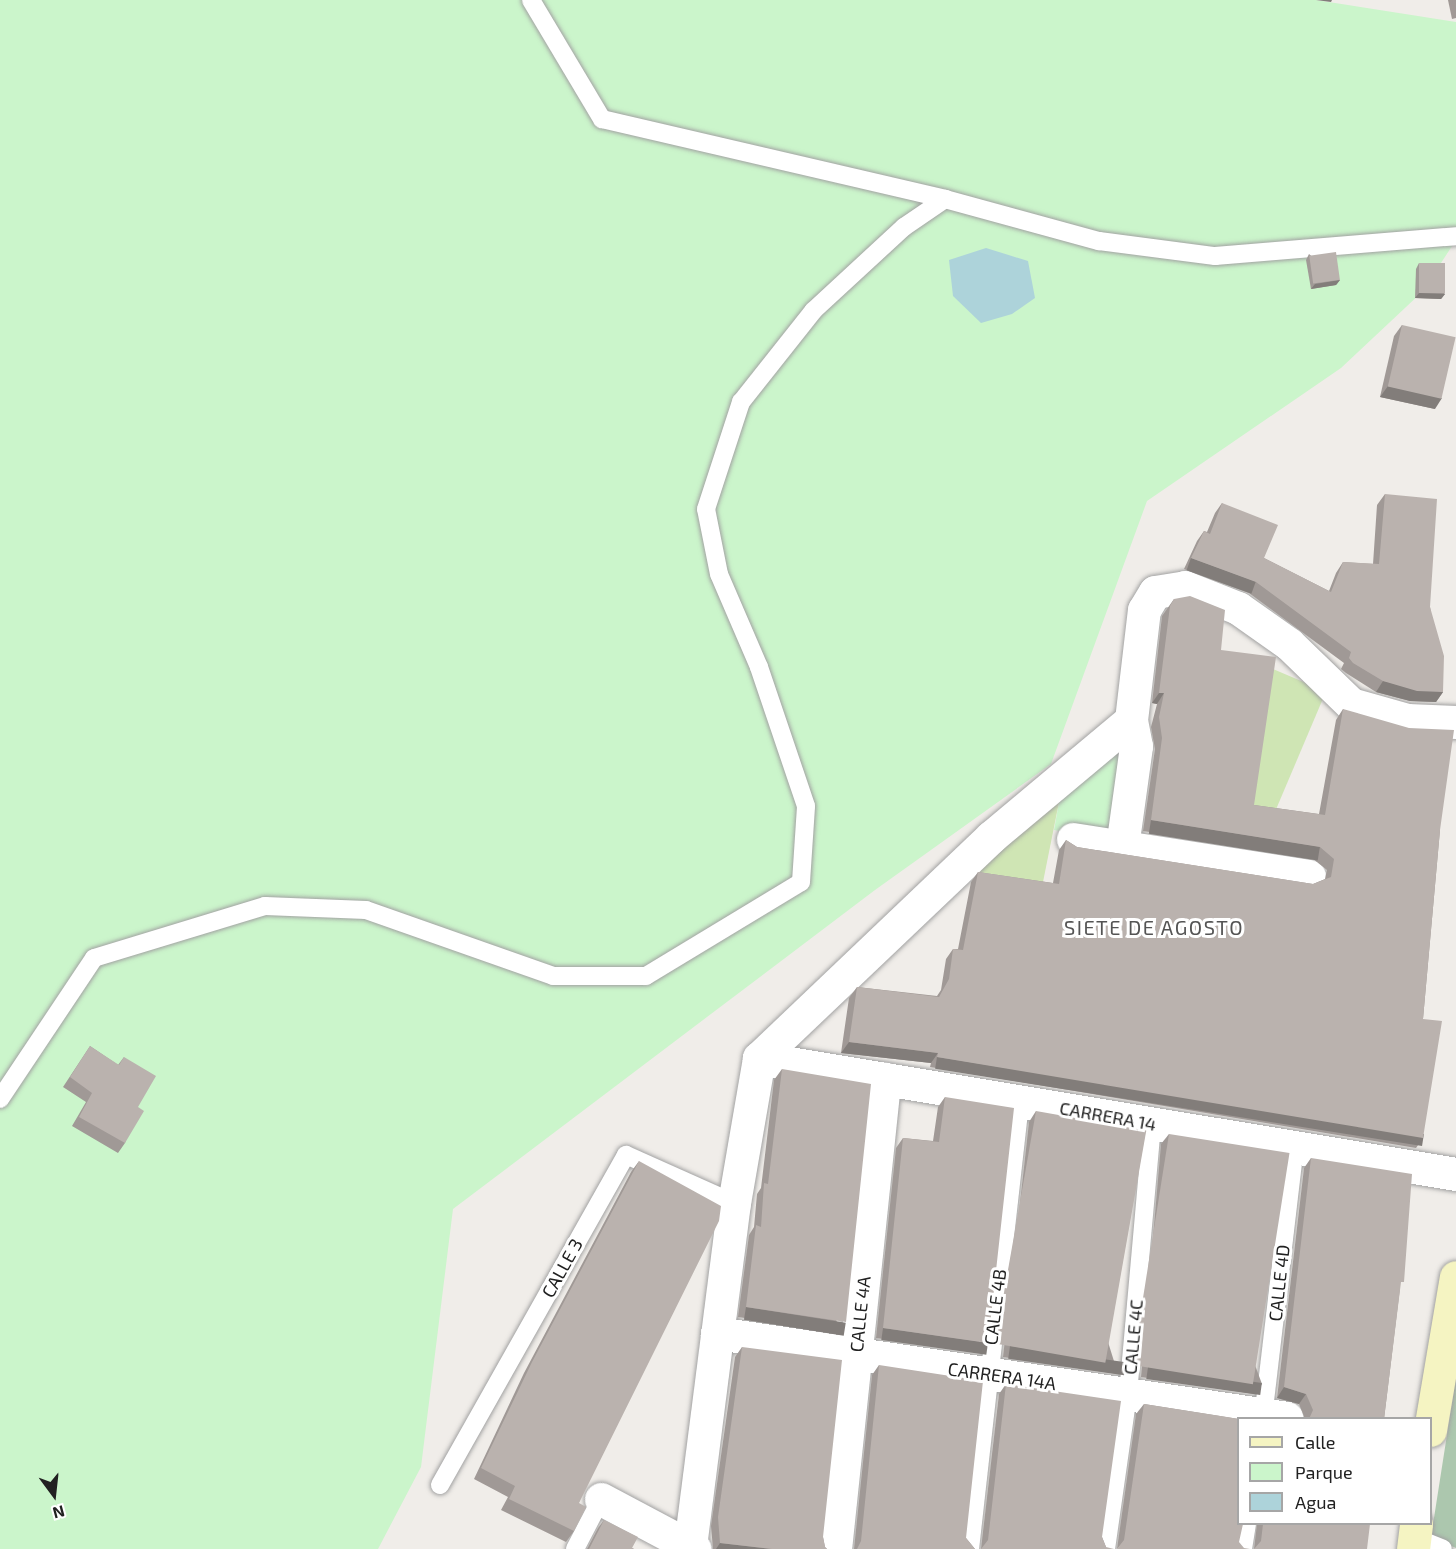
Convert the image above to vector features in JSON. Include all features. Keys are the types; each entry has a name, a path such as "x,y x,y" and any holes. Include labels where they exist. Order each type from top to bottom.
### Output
{"street":[{"path":"1122,847 1136,746 1131,720 1144,610 1155,592 1185,587 1238,608 1289,644 1351,704 1407,720 1456,722"},
{"path":"601,1498 692,1548 734,1203 759,1058 991,837 1131,720"},
{"path":"1072,839 1309,876"},
{"name":"CARRERA 14","path":"759,1058 1456,1174"},
{"name":"CALLE 4A","path":"835,1549 884,1079"},
{"path":"1432,1424 1456,1277"},
{"name":"CARRERA 14A","path":"717,1333 1271,1417"}],"lane":[{"path":"531,0 602,119 945,199 1099,242 1215,256 1456,236"},
{"path":"0,1099 94,958 265,906 366,910 553,976 646,976 801,882 806,806 759,667 719,574 706,509 741,402 813,311 904,227 945,199"},
{"name":"CALLE 4B","path":"970,1549 987,1374 1020,1101"},
{"name":"CALLE 4C","path":"1106,1549 1128,1394 1152,1123"},
{"name":"CALLE 4D","path":"1271,1417 1294,1147"},
{"name":"CALLE 3","path":"440,1485 626,1155 734,1203"},
{"path":"575,1549 601,1498"},
{"path":"1242,1549 1247,1525"}],"green space":[{"path":"0,0 1316,0 1456,22 1456,240 1422,292 1341,368 1147,501 1051,764 875,890 453,1209 421,1467 378,1549 0,1549"},
{"path":"1268,667 1326,692 1267,831 1209,806"},
{"path":"1132,747 1116,841 1054,830 1060,797 1103,749"},
{"path":"1060,797 1043,882 978,872"},
{"path":"1456,1377 1456,1548 1431,1537"}],"water":[{"path":"986,248 1028,261 1035,298 1012,314 981,323 953,296 949,260"}],"building":[{"path":"1336,252 1340,280 1313,283 1309,256"},
{"path":"1419,263 1445,263 1445,293 1419,293"},
{"path":"1402,325 1456,337 1441,399 1388,386"},
{"path":"1385,494 1437,499 1430,607 1444,656 1443,692 1417,691 1383,681 1353,663 1349,658 1351,652 1256,582 1191,558 1204,531 1210,534 1222,503 1278,525 1264,558 1331,592 1343,562 1379,564"},
{"path":"1190,596 1225,610 1221,650 1276,657 1254,805 1325,815 1343,709 1409,728 1454,730 1440,830 1423,1019 1442,1021 1423,1138 937,1057 938,1053 849,1042 857,987 939,997 949,979 953,949 963,950 978,872 1059,884 1066,840 1077,847 1313,884 1331,877 1334,859 1320,847 1151,820 1162,738 1159,717 1164,693 1159,693 1170,606 1174,599"},
{"path":"90,1046 119,1065 124,1057 156,1076 138,1107 144,1111 125,1143 79,1117 92,1093 70,1077"},
{"path":"782,1069 871,1084 846,1322 746,1307 756,1225 761,1227 764,1183 768,1184"},
{"path":"945,1097 1014,1108 988,1343 883,1328 903,1138 939,1142"},
{"path":"1036,1111 1146,1130 1105,1363 995,1343"},
{"path":"1169,1134 1289,1153 1253,1384 1132,1365"},
{"path":"1311,1158 1412,1174 1404,1282 1401,1282 1384,1417 1310,1417 1313,1410 1306,1394 1284,1387"},
{"path":"639,1161 721,1206 719,1221 579,1503 586,1507 574,1531 509,1499 515,1486 481,1468 532,1362"},
{"path":"742,1347 842,1360 823,1537 827,1549 772,1549 720,1543 718,1517"},
{"path":"879,1365 983,1381 966,1538 975,1549 857,1549 861,1541"},
{"path":"1006,1384 1121,1401 1102,1537 1106,1547 1114,1549 981,1549 988,1540"},
{"path":"1144,1404 1237,1419 1237,1525 1243,1525 1239,1542 1244,1548 1250,1549 1117,1549 1124,1540"},
{"path":"604,1520 638,1537 632,1548 634,1549 589,1549"},
{"path":"1263,1525 1370,1525 1367,1549 1254,1549 1261,1541"}],"district":[{"name":"SIETE DE AGOSTO","path":"1154,927"}]}
